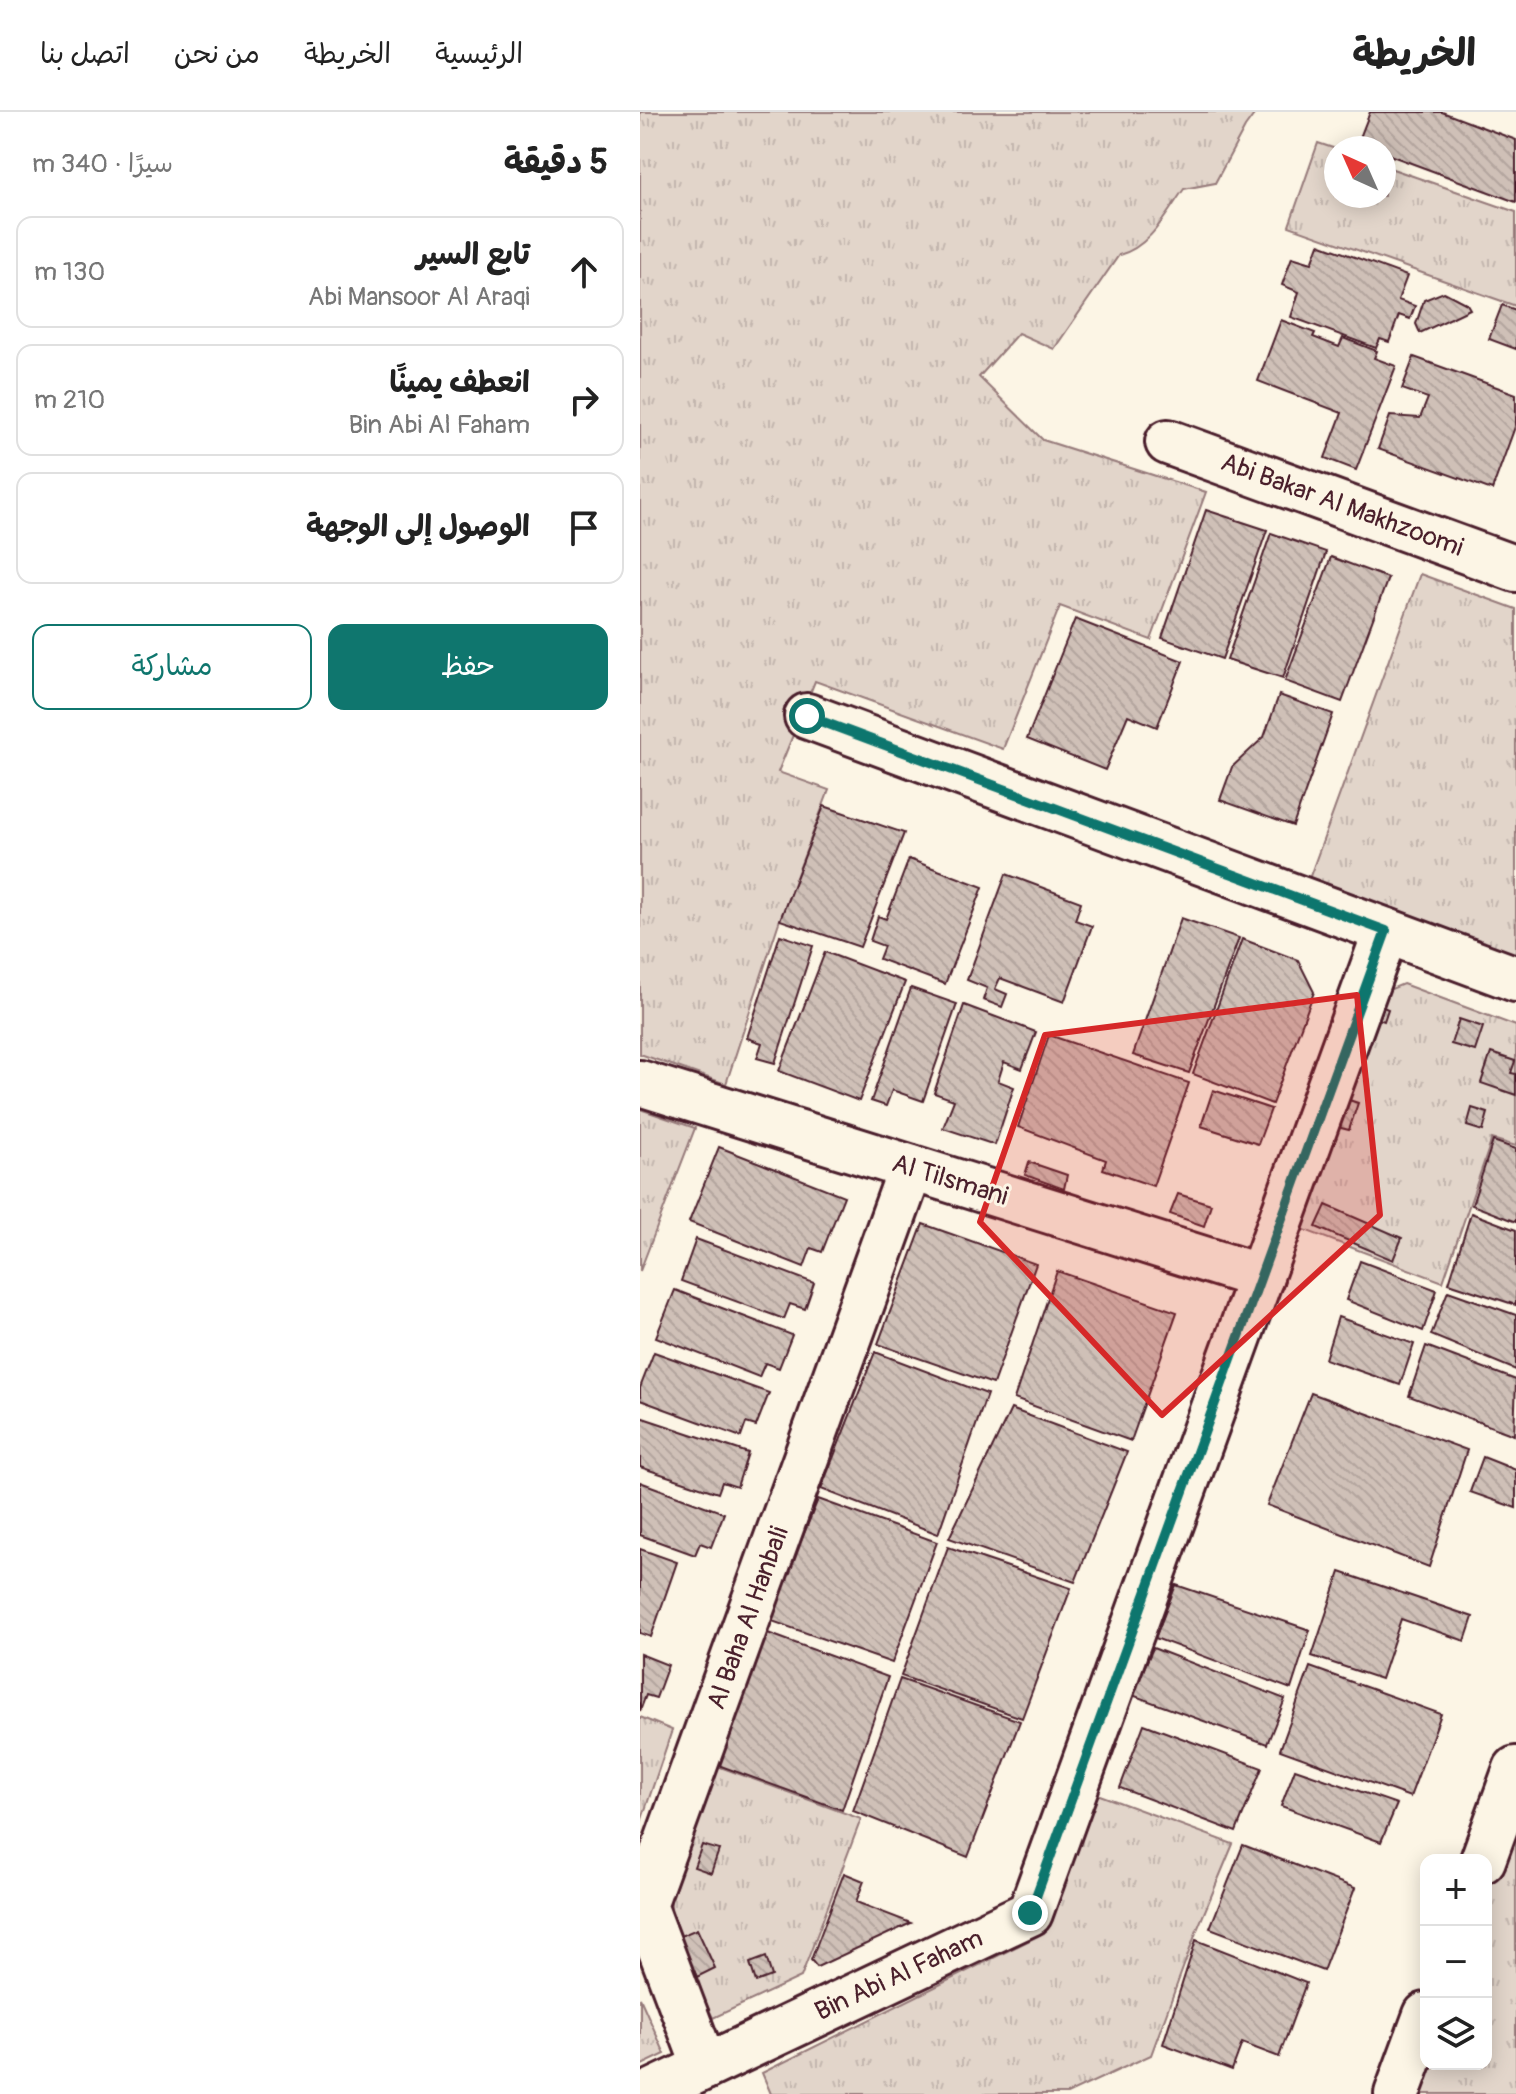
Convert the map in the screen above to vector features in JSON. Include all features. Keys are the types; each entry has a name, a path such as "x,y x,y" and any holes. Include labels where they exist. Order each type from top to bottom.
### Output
{"street":[{"name":"Abi Bakar Al Makhzoomi","path":"1168,442 1516,569"},
{"path":"807,716 1516,979"},
{"name":"Bin Abi Al Faham","path":"648,2094 1030,1913 1386,931"},
{"name":"Al Tilsmani","path":"640,1083 1261,1277"},
{"name":"Al Baha Al Hanbali","path":"705,2067 644,1905 911,1168"},
{"path":"1485,1854 1516,1769"},
{"path":"1397,2094 1420,2031"}],"highlighted area":[{"path":"1357,995 1380,1215 1162,1415 980,1222 1045,1035"}],"green space":[{"path":"640,112 1256,112 1215,183 1184,189 1148,237 1140,245 1119,255 1054,349 1018,333 979,377 1043,440 1206,492 1151,640 1060,606 1003,749 815,681 778,772 829,790 778,925 726,1084 640,1054"},
{"path":"1318,143 1324,145 1324,208 1396,208 1396,170 1516,212 1516,306 1289,226"},
{"path":"1420,574 1516,609 1516,956 1309,879"},
{"path":"1403,984 1516,1026 1516,1146 1492,1139 1443,1282 1294,1226 1379,994"},
{"path":"640,1109 695,1128 640,1271"},
{"path":"640,1717 672,1730 640,1825"},
{"path":"712,1764 861,1819 801,1977 713,2018 672,1932 670,1881"},
{"path":"1516,1788 1516,2094 1406,2094 1422,2070 1492,2070 1492,1854"},
{"path":"1097,1794 1233,1844 1197,1930 1151,2055 1067,2094 771,2094 762,2073 1044,1933"},
{"path":"640,1998 665,2054 640,2066"}],"building":[{"path":"1370,112 1442,112 1516,140 1516,202 1396,157 1396,136 1361,136"},
{"path":"1319,244 1407,276 1398,300 1415,306 1410,319 1399,315 1389,342 1380,339 1376,348 1291,317 1299,292 1282,285 1292,257 1312,263"},
{"path":"1444,292 1467,304 1470,309 1420,333 1416,324 1424,300"},
{"path":"1502,305 1516,310 1516,349 1489,339"},
{"path":"1281,320 1315,333 1313,337 1339,347 1343,338 1377,351 1374,358 1396,366 1356,470 1325,458 1342,413 1258,381"},
{"path":"1414,357 1516,394 1516,424 1492,490 1378,449 1390,416 1420,418 1428,398 1402,389"},
{"path":"1206,510 1267,530 1222,659 1162,638"},
{"path":"1271,533 1326,552 1283,678 1227,660"},
{"path":"1331,557 1388,578 1342,702 1285,681"},
{"path":"1075,619 1183,661 1157,727 1128,715 1105,770 1027,739"},
{"path":"1279,695 1333,714 1293,826 1220,800 1232,767 1264,737"},
{"path":"824,806 904,833 860,947 780,920"},
{"path":"909,859 983,887 945,984 879,959 884,946 870,941 878,916 886,919"},
{"path":"1006,874 1081,902 1075,920 1092,926 1064,1002 1000,978 995,989 1007,994 1002,1007 983,1000 987,988 967,980"},
{"path":"1181,918 1239,938 1189,1073 1133,1055"},
{"path":"780,935 813,946 775,1063 757,1058 762,1043 747,1038"},
{"path":"1242,939 1298,960 1314,992 1272,1104 1193,1074"},
{"path":"825,952 905,982 859,1101 779,1071"},
{"path":"911,988 957,1004 923,1101 892,1090 886,1106 871,1101"},
{"path":"964,1005 1036,1032 1022,1069 1004,1062 998,1081 1014,1087 995,1145 943,1128 954,1100 934,1093"},
{"path":"1378,1005 1388,1009 1384,1021 1373,1017"},
{"path":"1459,1019 1483,1027 1475,1051 1451,1044"},
{"path":"1049,1035 1189,1083 1153,1186 1103,1169 1106,1160 1018,1127"},
{"path":"1491,1053 1515,1061 1511,1073 1516,1074 1516,1095 1481,1083"},
{"path":"1213,1090 1271,1109 1258,1144 1201,1126"},
{"path":"1346,1099 1358,1103 1349,1130 1337,1127"},
{"path":"1472,1108 1488,1113 1483,1131 1467,1126"},
{"path":"1493,1141 1516,1149 1516,1222 1472,1205"},
{"path":"719,1147 844,1196 822,1252 811,1248 804,1267 689,1222"},
{"path":"1029,1162 1067,1175 1064,1189 1025,1175"},
{"path":"1178,1194 1211,1204 1204,1226 1170,1214"},
{"path":"1326,1205 1402,1238 1393,1260 1316,1227"},
{"path":"1471,1213 1516,1230 1516,1305 1449,1283"},
{"path":"923,1224 1036,1264 993,1384 878,1344"},
{"path":"696,1239 814,1283 805,1309 790,1304 784,1319 681,1281"},
{"path":"1360,1261 1437,1290 1423,1331 1346,1300"},
{"path":"1057,1271 1177,1312 1131,1441 1014,1399"},
{"path":"675,1290 792,1335 779,1368 765,1363 759,1377 656,1337"},
{"path":"1448,1291 1516,1315 1516,1370 1431,1335"},
{"path":"1338,1317 1414,1344 1400,1385 1325,1359"},
{"path":"1426,1346 1516,1380 1514,1435 1409,1396"},
{"path":"654,1352 769,1393 756,1426 746,1423 741,1437 640,1400 640,1388"},
{"path":"875,1352 987,1394 938,1534 821,1489"},
{"path":"1311,1393 1467,1450 1429,1567 1267,1505"},
{"path":"1011,1409 1127,1452 1075,1582 949,1538"},
{"path":"640,1417 748,1453 737,1487 722,1482 718,1493 640,1467"},
{"path":"1483,1457 1516,1470 1516,1508 1470,1492"},
{"path":"640,1482 724,1513 711,1547 700,1543 695,1555 640,1535"},
{"path":"818,1499 937,1542 892,1663 769,1620"},
{"path":"948,1547 1071,1588 1022,1718 901,1676"},
{"path":"640,1549 677,1562 651,1637 640,1633"},
{"path":"1340,1572 1473,1617 1465,1641 1401,1619 1381,1679 1312,1656"},
{"path":"1176,1585 1310,1630 1291,1689 1155,1638"},
{"path":"765,1632 888,1677 842,1810 718,1765"},
{"path":"1153,1648 1285,1699 1267,1744 1132,1695"},
{"path":"640,1654 668,1665 656,1698 646,1695 640,1711"},
{"path":"1310,1667 1441,1714 1410,1797 1280,1750"},
{"path":"900,1679 1020,1721 968,1857 853,1811"},
{"path":"1144,1724 1262,1768 1236,1832 1120,1788"},
{"path":"1295,1769 1397,1804 1381,1842 1281,1806"},
{"path":"702,1845 719,1850 711,1873 694,1867"},
{"path":"1243,1845 1355,1888 1323,1971 1210,1928"},
{"path":"844,1873 864,1881 856,1902 911,1923 817,1967 811,1960"},
{"path":"697,1929 715,1968 697,1977 678,1937"},
{"path":"1196,1940 1306,1983 1279,2057 1242,2043 1232,2070 1163,2044"},
{"path":"766,1957 772,1976 756,1982 750,1963"}],"route":[{"path":"807,716 1386,931 1030,1913"}]}
